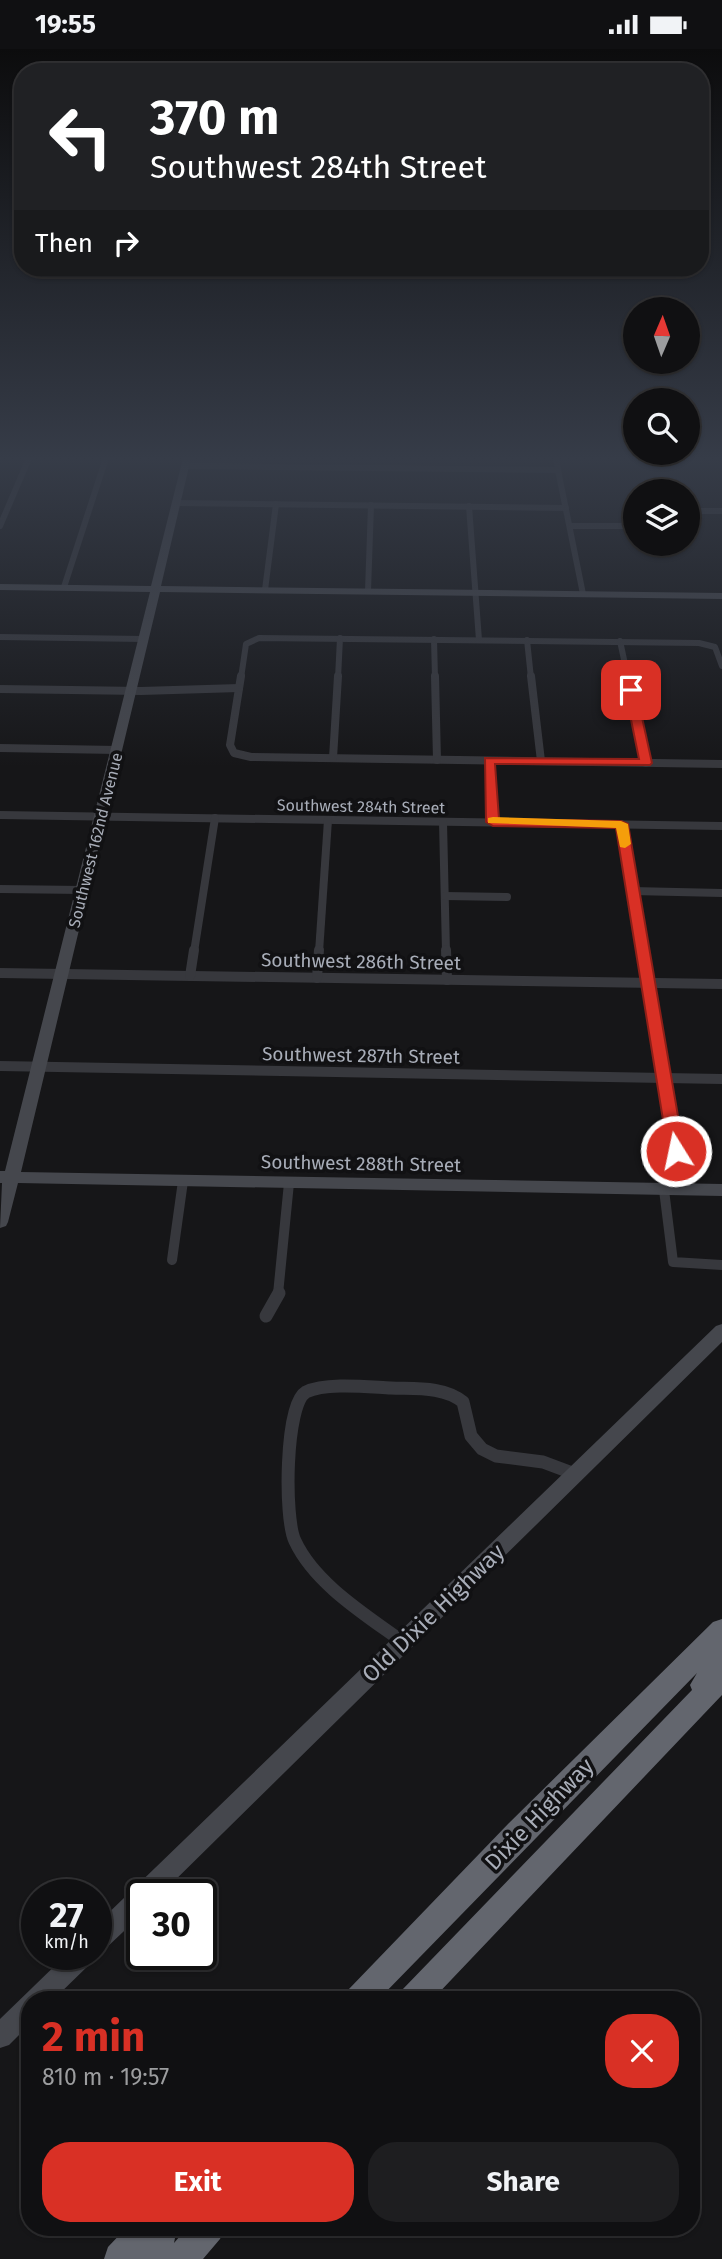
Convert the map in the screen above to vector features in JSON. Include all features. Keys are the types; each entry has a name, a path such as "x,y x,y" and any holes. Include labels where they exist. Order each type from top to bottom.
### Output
{"highway":[{"name":"Dixie Highway","path":"367,1991 722,1630"},
{"path":"686,1713 713,1667 722,1658"},
{"name":"Dixie Highway","path":"421,1991 722,1677"},
{"path":"120,2259 141,2236"},
{"path":"148,2259 159,2236"}],"street":[{"path":"64,587 72,561"},
{"name":"Southwest 162nd Avenue","path":"0,1222 6,1177 40,1067 162,561"},
{"path":"265,590 269,561"},
{"path":"368,591 369,561"},
{"path":"473,561 479,639"},
{"path":"577,561 583,594"},
{"path":"0,587 722,596"},
{"path":"0,637 144,639"},
{"path":"722,666 717,649 710,645 479,639 270,637 250,640 246,647 230,745 233,753 251,757 722,764"},
{"path":"333,758 340,638"},
{"path":"434,639 436,760"},
{"path":"527,640 541,761"},
{"path":"620,642 646,763"},
{"path":"0,689 132,691 239,688"},
{"path":"0,748 117,750"},
{"path":"489,761 493,822"},
{"name":"Southwest 284th Street","path":"0,815 722,826"},
{"path":"190,976 215,818"},
{"path":"317,978 328,820"},
{"path":"443,822 447,980"},
{"path":"621,824 683,1190"},
{"path":"0,889 83,890"},
{"path":"632,891 722,893"},
{"path":"445,896 507,897"},
{"name":"Southwest 286th Street","path":"0,973 722,984"},
{"name":"Southwest 287th Street","path":"0,1066 722,1079"},
{"name":"Southwest 288th Street","path":"6,1177 722,1190"},
{"path":"172,1260 183,1181"},
{"path":"266,1316 279,1291 289,1183"},
{"path":"663,1190 673,1262 722,1265"},
{"name":"Old Dixie Highway","path":"160,1879 722,1331"},
{"path":"403,1642 320,1575 295,1545 288,1514 294,1412 299,1399 307,1392 339,1388 446,1392 461,1399 466,1406 471,1437 480,1448 494,1455 547,1464 575,1474"},
{"name":"Old Dixie Highway","path":"112,1926 126,1913"},
{"path":"45,1991 67,1970"},
{"path":"0,2036 21,2016"}],"slow traffic":[{"path":"493,821 621,824 625,844"}],"route":[{"path":"631,690 646,763 489,761 493,822 621,824 676,1151"}]}
